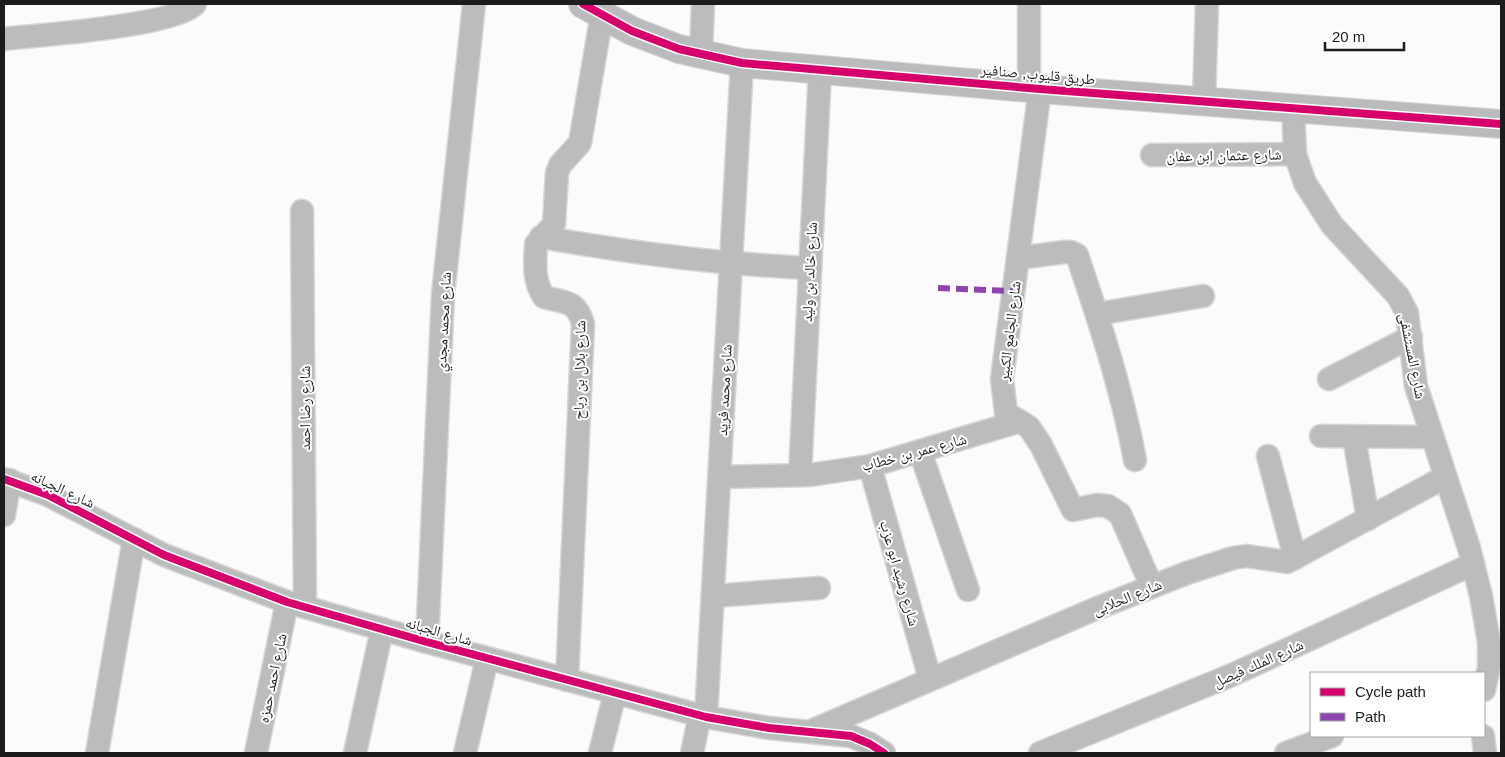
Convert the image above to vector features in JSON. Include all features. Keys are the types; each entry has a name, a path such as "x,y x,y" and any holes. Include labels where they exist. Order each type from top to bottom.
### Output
{"street":[{"path":"4,39 104,28 179,15 195,4"},
{"name":"شارع محمد مجدي","path":"427,642 443,295 474,4"},
{"path":"700,54 703,4"},
{"name":"شارع الجامع الكبير","path":"1029,4 1034,88 1018,258 1002,379 1006,413 1017,422 1029,427 1041,445 1072,510 1097,505 1108,506 1120,514 1152,586"},
{"path":"1204,101 1207,4"},
{"name":"طريق قليوب, صنافير","path":"592,9 632,31 679,49 742,63 1034,88 1501,124"},
{"name":"شارع بلال بن رباح","path":"567,680 583,324 580,311 573,304 544,298 538,289 535,279 536,244 554,224 557,173 560,165 580,143 592,9"},
{"name":"شارع محمد فريد","path":"692,753 703,716 713,596 742,63"},
{"name":"شارع خالد بن وليد","path":"800,475 820,70"},
{"name":"شارع المستشفى","path":"1294,108 1295,154 1306,183 1332,225 1398,296 1407,313 1416,386 1473,564 1489,642 1485,682"},
{"name":"شارع عثمان ابن عفان","path":"1152,155 1295,154"},
{"name":"شارع رضا احمد","path":"296,604 302,211"},
{"path":"541,237 631,253 731,264 809,268"},
{"path":"1018,258 1071,252 1076,255 1097,314 1127,416 1135,460"},
{"path":"1097,314 1203,296"},
{"path":"1329,379 1411,337"},
{"name":"شارع عمر بن خطاب","path":"720,477 800,475 870,466 1017,422"},
{"path":"1321,436 1432,437"},
{"path":"1354,437 1368,519"},
{"path":"920,452 968,590"},
{"path":"1268,456 1295,558"},
{"name":"شارع رشيد ابو عزب","path":"870,466 930,679"},
{"name":"شارع الحلابى","path":"808,732 1152,586 1233,558 1247,556 1276,562 1287,562 1445,477"},
{"path":"4,515 7,479"},
{"name":"شارع الجبانه","path":"7,479 48,495 164,555 296,604 427,642 703,716 808,732 851,736 874,750"},
{"path":"97,753 134,539"},
{"name":"شارع الملك فيصل","path":"1040,753 1232,676 1473,564"},
{"path":"713,596 819,588"},
{"name":"شارع احمد حمزه","path":"256,753 296,604"},
{"path":"355,753 382,629"},
{"path":"465,753 487,658"},
{"path":"600,753 615,693"},
{"path":"1286,753 1329,737"},
{"path":"1484,737 1485,753"}],"marked path":[{"path":"938,288 1013,291"}],"cycle path":[{"path":"583,4 632,31 679,49 742,63 1040,89 1501,124"},
{"path":"4,479 48,495 164,555 287,602 427,642 706,717 769,728 851,736 870,744 884,753"}]}
